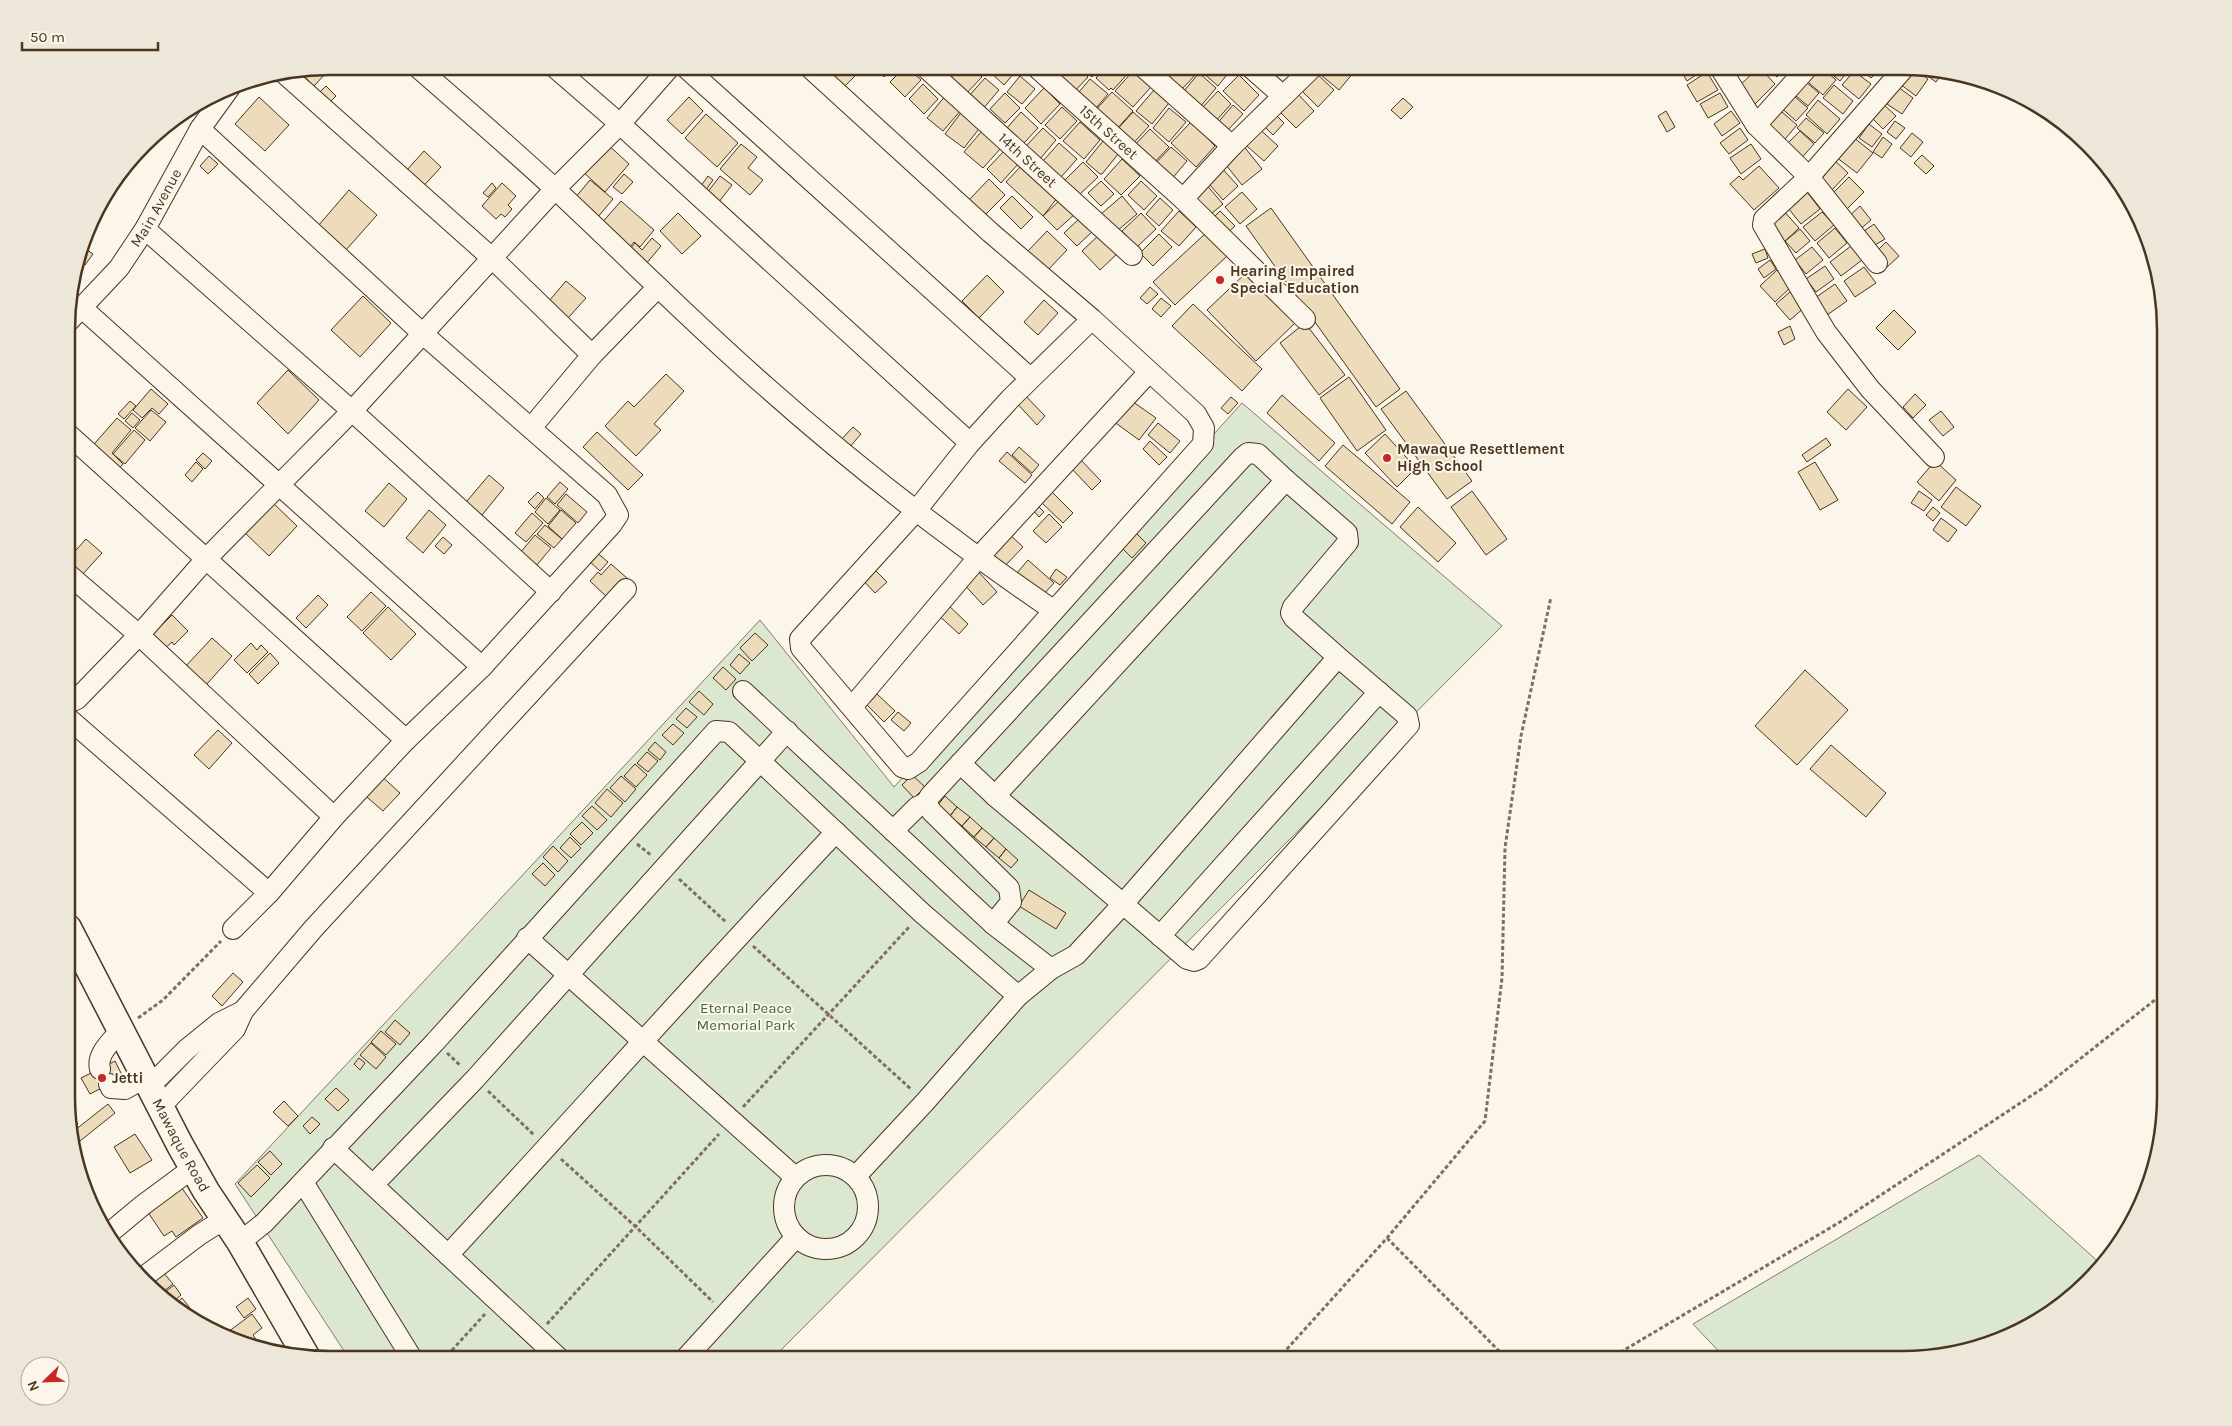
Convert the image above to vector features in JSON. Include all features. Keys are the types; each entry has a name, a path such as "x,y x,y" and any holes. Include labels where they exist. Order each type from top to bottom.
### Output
{"main road":[{"name":"Mawaque Road","path":"75,941 192,1168 240,1242 297,1349"}],"street":[{"path":"426,75 555,189 765,387 915,512 978,559 1052,610"},
{"path":"563,75 620,124 970,443"},
{"path":"75,699 139,635 206,559 352,411 555,189 620,124 664,75"},
{"path":"694,75 1030,378"},
{"path":"818,75 991,233 1092,319 1196,414 1204,428 1203,444 1052,610 919,762 908,769 902,767 801,648 800,639 915,512 970,443 1030,378 1092,319"},
{"name":"14th Street","path":"934,75 1132,255"},
{"name":"15th Street","path":"1045,75 1183,198 1305,318"},
{"path":"1152,75 1232,146"},
{"path":"1260,75 1284,96"},
{"path":"1183,198 1232,146 1305,75"},
{"path":"1725,75 1756,126 1809,177 1877,263"},
{"path":"1756,126 1801,75"},
{"path":"1897,75 1809,177 1764,219 1763,225 1826,332 1870,389 1934,458"},
{"path":"290,78 493,259 592,355"},
{"name":"Main Avenue","path":"76,314 119,268 145,229 200,129 222,99"},
{"path":"200,129 424,334 607,495 618,515 482,667 406,740 334,817 269,893 233,929"},
{"path":"145,229 352,411 551,592"},
{"path":"531,428 592,355 658,288"},
{"path":"76,316 279,486 482,667"},
{"path":"852,707 978,559 1149,372"},
{"path":"75,440 406,740"},
{"path":"894,831 917,807 926,803 960,763 1248,453 1258,454 1347,533 1349,538 1348,542 1293,607 1291,613 1294,618 1407,716 1409,725 1213,944 1199,959 1194,960 1187,959 995,796 960,763"},
{"path":"995,796 1286,480"},
{"path":"75,580 139,635 334,817"},
{"path":"121,1030 101,1056 98,1063 104,1076 111,1088 152,1090 187,1049 220,1023 243,1011 313,929 626,589"},
{"path":"856,1176 925,1102 1018,996 1051,969 1076,955 1124,904 1338,657"},
{"path":"742,691 993,924 1051,969"},
{"path":"1160,936 1379,692"},
{"path":"75,728 269,893"},
{"path":"240,1242 264,1223 435,1042 716,731 729,732 922,913 1018,996"},
{"path":"373,1184 475,1079 787,732"},
{"path":"926,803 932,812 1009,888 1011,902 993,924"},
{"path":"448,1255 643,1043 740,934 836,832"},
{"path":"527,938 796,1177"},
{"path":"333,1148 551,1351"},
{"path":"814,1165 837,1165 856,1176 868,1195 868,1217 857,1237 838,1248 816,1248 796,1237 785,1218 785,1196 796,1177 814,1165"},
{"path":"113,1230 192,1168"},
{"path":"303,1182 407,1351"},
{"path":"148,1274 199,1234 226,1218"},
{"path":"692,1351 796,1237"}],"path":[{"path":"1287,1351 1387,1238 1485,1122 1502,978 1505,848 1521,736 1551,597"},
{"path":"624,834 666,867 925,1102"},
{"path":"121,1030 163,1000 233,929"},
{"path":"1622,1351 1840,1222 1986,1126 2043,1088 2157,998"},
{"path":"435,1042 636,1227 726,1314"},
{"path":"1387,1238 1500,1351"},
{"path":"451,1351 497,1300"}],"green space":[{"name":"Eternal Peace Memorial Park","path":"1242,403 1502,626 780,1351 344,1351 235,1184 760,620 894,787"},
{"path":"1979,1155 2097,1260 2070,1288 2044,1308 2015,1325 1968,1342 1935,1349 1902,1351 1718,1351 1693,1324"}],"building":[{"path":"324,75 314,86 305,77"},
{"path":"824,75 856,75 840,91"},
{"path":"897,75 916,75 921,80 905,97 890,82"},
{"path":"953,75 980,75 982,77 964,96 948,81"},
{"path":"993,75 1012,75 1004,85"},
{"path":"1055,75 1086,75 1088,77 1073,93"},
{"path":"1098,75 1126,75 1113,90 1111,88 1109,90 1096,78"},
{"path":"1129,75 1138,75 1151,87 1133,107 1115,91"},
{"path":"1166,75 1195,75 1181,90"},
{"path":"1197,75 1201,75 1216,88 1200,107 1183,92"},
{"path":"1205,75 1227,75 1218,86"},
{"path":"1239,75 1259,95 1244,111 1223,91"},
{"path":"1310,75 1318,75 1334,90 1318,107 1298,87"},
{"path":"1321,75 1352,75 1339,90"},
{"path":"1683,75 1696,75 1687,81"},
{"path":"1702,75 1709,75 1718,90 1697,102 1687,85"},
{"path":"1751,75 1767,75 1775,84 1752,107 1735,90"},
{"path":"1804,75 1830,75 1836,80 1823,95 1802,77"},
{"path":"1833,75 1845,75 1840,81"},
{"path":"1851,75 1859,75 1871,84 1859,99 1842,85"},
{"path":"1907,75 1924,76 1928,79 1916,96 1900,84"},
{"path":"1020,76 1035,89 1022,104 1007,92"},
{"path":"1800,77 1819,93 1808,106 1789,90"},
{"path":"1928,77 1939,78 1936,82"},
{"path":"985,78 999,90 982,110 968,97"},
{"path":"1090,79 1108,94 1091,114 1074,98"},
{"path":"923,84 938,99 924,114 909,99"},
{"path":"1834,85 1853,101 1843,114 1823,98"},
{"path":"326,86 336,96 329,103 315,97"},
{"path":"1898,87 1913,98 1902,114 1887,104"},
{"path":"1044,88 1060,104 1041,124 1025,108"},
{"path":"1154,90 1169,103 1152,124 1136,111"},
{"path":"1294,90 1314,111 1296,128 1276,108"},
{"path":"1218,91 1231,104 1215,122 1201,109"},
{"path":"1788,91 1808,108 1796,121 1777,104"},
{"path":"1112,92 1133,111 1114,132 1093,113"},
{"path":"1005,93 1020,108 1005,123 990,109"},
{"path":"1720,93 1728,107 1708,118 1700,104"},
{"path":"946,95 962,109 943,131 927,118"},
{"path":"259,97 289,125 265,151 235,124"},
{"path":"689,97 703,111 682,134 667,120"},
{"path":"1403,98 1413,107 1401,119 1391,110"},
{"path":"1818,100 1840,119 1827,134 1806,115"},
{"path":"1883,104 1896,116 1883,129 1871,117"},
{"path":"1233,105 1243,114 1224,134 1215,126"},
{"path":"1775,106 1797,125 1780,145 1758,126"},
{"path":"1062,107 1077,121 1060,139 1045,125"},
{"path":"1169,108 1186,122 1169,142 1153,128"},
{"path":"963,110 982,125 964,148 945,134"},
{"path":"1271,110 1284,123 1273,135 1260,122"},
{"path":"1666,111 1675,127 1667,132 1658,116"},
{"path":"1731,111 1740,123 1722,136 1714,124"},
{"path":"1021,112 1038,128 1023,144 1007,128"},
{"path":"1133,112 1149,126 1131,146 1115,132"},
{"path":"706,114 738,143 717,167 685,138"},
{"path":"1806,118 1824,133 1815,143 1797,128"},
{"path":"1895,121 1905,128 1896,139 1887,132"},
{"path":"1080,122 1100,140 1084,159 1063,141"},
{"path":"1191,122 1215,146 1196,167 1171,143"},
{"path":"1254,124 1278,146 1264,161 1240,140"},
{"path":"1869,124 1882,134 1872,147 1859,138"},
{"path":"1043,128 1056,140 1040,159 1026,146"},
{"path":"1740,128 1748,140 1729,154 1720,143"},
{"path":"1150,129 1169,147 1151,166 1132,148"},
{"path":"982,131 1001,148 983,168 964,152"},
{"path":"1800,131 1814,144 1797,163 1782,149"},
{"path":"1848,133 1873,153 1857,173 1832,154"},
{"path":"1912,133 1923,142 1911,157 1900,148"},
{"path":"1883,137 1892,144 1882,158 1873,152"},
{"path":"1103,141 1119,153 1100,174 1086,162"},
{"path":"605,142 629,164 605,192 581,170"},
{"path":"1059,143 1077,159 1061,177 1043,161"},
{"path":"741,144 757,157 748,168 763,180 750,195 720,169"},
{"path":"1242,144 1262,169 1242,185 1222,160"},
{"path":"1751,144 1761,159 1741,174 1730,158"},
{"path":"1171,147 1187,161 1169,182 1153,166"},
{"path":"1005,150 1019,163 1001,183 987,169"},
{"path":"424,151 441,167 419,191 406,171"},
{"path":"1922,155 1934,166 1926,174 1914,163"},
{"path":"209,156 218,164 208,174 200,166"},
{"path":"1831,157 1848,173 1830,192 1819,181 1825,175 1819,169"},
{"path":"1122,159 1140,176 1121,195 1104,179"},
{"path":"1083,162 1098,177 1078,196 1064,181"},
{"path":"1022,165 1058,197 1043,216 1006,182"},
{"path":"1219,165 1238,186 1223,200 1204,178"},
{"path":"1759,166 1779,188 1754,210 1730,184 1739,176 1743,180"},
{"path":"624,174 633,182 622,194 613,187"},
{"path":"708,176 713,180 703,194 698,190"},
{"path":"720,176 732,185 715,207 703,198"},
{"path":"1849,177 1864,192 1845,211 1830,196"},
{"path":"989,179 1005,195 984,216 968,201"},
{"path":"590,180 613,199 597,218 575,198"},
{"path":"1101,181 1114,194 1101,206 1088,193"},
{"path":"1141,181 1157,196 1144,210 1128,195"},
{"path":"1204,182 1223,204 1205,219 1187,196"},
{"path":"492,183 496,188 488,197 483,193"},
{"path":"502,183 516,196 508,205 512,209 505,217 501,214 496,219 482,206"},
{"path":"349,190 377,215 346,250 318,226"},
{"path":"1242,192 1257,209 1240,224 1225,207"},
{"path":"1807,192 1820,209 1801,224 1788,208"},
{"path":"1012,196 1033,217 1021,229 1000,208"},
{"path":"1122,196 1137,214 1117,231 1101,214"},
{"path":"1160,198 1173,210 1159,226 1146,214"},
{"path":"1061,199 1075,214 1057,230 1043,216"},
{"path":"621,201 654,230 640,247 634,242 628,249 600,225"},
{"path":"1860,206 1871,220 1858,231 1847,218"},
{"path":"1271,208 1400,389 1376,407 1246,226"},
{"path":"1782,209 1799,228 1782,244 1765,225"},
{"path":"1179,211 1196,227 1179,246 1161,231"},
{"path":"1220,211 1235,226 1224,236 1209,222"},
{"path":"1822,212 1834,225 1815,241 1803,227"},
{"path":"678,213 701,236 682,254 660,231"},
{"path":"1141,213 1156,229 1137,247 1122,231"},
{"path":"1081,217 1094,230 1077,246 1064,233"},
{"path":"1874,224 1885,239 1870,248 1860,234"},
{"path":"1835,228 1847,243 1829,258 1817,243"},
{"path":"1800,229 1810,241 1796,253 1785,241"},
{"path":"1047,231 1067,250 1047,271 1027,252"},
{"path":"1206,233 1227,256 1175,305 1153,282"},
{"path":"1100,234 1118,253 1100,270 1082,251"},
{"path":"1159,234 1172,247 1153,266 1140,253"},
{"path":"652,238 661,246 645,265 629,250 635,243 642,250"},
{"path":"1886,242 1899,256 1886,268 1873,255"},
{"path":"1851,246 1862,260 1841,276 1830,262"},
{"path":"1812,247 1823,260 1806,274 1795,260"},
{"path":"1765,249 1768,258 1756,263 1752,254"},
{"path":"88,251 93,254 84,264"},
{"path":"1770,260 1776,269 1764,278 1758,269"},
{"path":"1825,266 1834,279 1816,292 1806,279"},
{"path":"1864,267 1876,283 1855,297 1844,281"},
{"path":"1249,270 1297,321 1256,361 1207,310"},
{"path":"1777,270 1792,286 1775,302 1760,286"},
{"path":"987,275 1004,292 979,318 962,301"},
{"path":"566,281 586,298 568,318 549,301"},
{"path":"1835,284 1847,301 1827,315 1815,298"},
{"path":"1150,287 1158,294 1147,304 1140,298"},
{"path":"1791,291 1805,307 1790,320 1776,304"},
{"path":"363,296 391,323 360,357 331,330"},
{"path":"1161,298 1171,306 1161,317 1152,309"},
{"path":"1044,300 1058,313 1038,335 1024,322"},
{"path":"1193,304 1262,369 1242,391 1172,326"},
{"path":"1894,310 1916,332 1898,350 1876,328"},
{"path":"1305,323 1345,375 1319,395 1280,343"},
{"path":"1790,326 1795,339 1784,345 1778,332"},
{"path":"288,370 319,400 288,434 257,403"},
{"path":"666,374 684,391 654,424 661,430 636,456 605,426 628,401 634,407"},
{"path":"1349,377 1386,430 1357,451 1320,398"},
{"path":"151,389 168,404 159,414 152,408 142,418 133,410"},
{"path":"1848,389 1867,407 1846,430 1827,412"},
{"path":"1020,390 1045,416 1037,425 1012,398"},
{"path":"1406,391 1472,481 1447,499 1381,409"},
{"path":"1915,394 1926,405 1913,418 1903,407"},
{"path":"1282,395 1335,443 1319,461 1267,413"},
{"path":"1231,397 1238,403 1228,414 1221,408"},
{"path":"1129,399 1156,418 1139,440 1113,421"},
{"path":"130,401 136,406 124,419 118,414"},
{"path":"151,410 166,422 150,441 135,428"},
{"path":"1941,411 1954,427 1943,436 1929,420"},
{"path":"132,413 140,420 133,428 125,421"},
{"path":"117,418 131,430 112,453 123,464 115,473 89,450"},
{"path":"1158,423 1180,441 1170,453 1148,435"},
{"path":"853,427 861,434 848,449 839,442"},
{"path":"134,430 145,440 125,464 113,454"},
{"path":"597,432 643,475 628,490 583,447"},
{"path":"1385,434 1416,468 1397,487 1365,453"},
{"path":"1826,438 1831,445 1807,462 1802,455"},
{"path":"1150,441 1167,457 1159,465 1143,449"},
{"path":"1343,445 1410,502 1392,524 1325,466"},
{"path":"1019,447 1039,465 1032,473 1012,455"},
{"path":"1007,452 1032,475 1025,483 999,461"},
{"path":"203,453 212,461 205,469 196,460"},
{"path":"1078,457 1101,481 1092,490 1069,466"},
{"path":"1935,461 1956,480 1939,501 1917,482"},
{"path":"196,462 203,469 192,482 185,475"},
{"path":"1815,462 1838,500 1820,510 1798,472"},
{"path":"489,475 504,488 478,520 462,507"},
{"path":"560,482 568,489 555,504 547,497"},
{"path":"389,483 407,499 384,527 365,511"},
{"path":"1956,487 1981,506 1966,526 1941,507"},
{"path":"1051,491 1073,513 1063,523 1041,502"},
{"path":"1472,491 1507,539 1486,555 1451,507"},
{"path":"1919,491 1932,500 1924,511 1911,503"},
{"path":"538,492 544,498 535,509 528,502"},
{"path":"566,494 587,512 578,523 557,505"},
{"path":"546,498 560,510 548,524 535,512"},
{"path":"269,499 297,526 269,556 241,529"},
{"path":"1038,506 1044,512 1039,517 1033,510"},
{"path":"1418,507 1456,543 1438,562 1400,527"},
{"path":"1933,507 1940,513 1933,521 1926,515"},
{"path":"429,510 446,525 423,553 406,538"},
{"path":"561,510 576,523 562,539 548,526"},
{"path":"532,513 543,523 526,542 515,533"},
{"path":"1049,514 1062,527 1046,543 1033,531"},
{"path":"1941,518 1957,530 1948,542 1933,530"},
{"path":"545,525 562,539 554,548 537,534"},
{"path":"1133,530 1146,543 1132,558 1119,545"},
{"path":"1006,531 1023,547 1003,568 986,552"},
{"path":"535,535 551,548 536,566 520,553"},
{"path":"443,537 452,545 444,554 435,546"},
{"path":"86,539 102,553 82,575 75,569 75,551"},
{"path":"595,551 608,562 600,571 588,560"},
{"path":"1028,560 1054,583 1043,595 1017,573"},
{"path":"611,564 628,579 609,599 590,581 598,572 601,575"},
{"path":"871,566 887,582 875,593 860,577"},
{"path":"975,568 997,592 983,605 961,581"},
{"path":"1056,569 1067,577 1060,585 1050,578"},
{"path":"371,592 386,606 362,631 347,617"},
{"path":"318,595 328,605 306,628 296,618"},
{"path":"944,601 968,624 959,634 934,611"},
{"path":"388,607 416,634 391,660 363,633"},
{"path":"172,615 188,631 174,645 172,642 163,650 148,634 158,624 161,626"},
{"path":"755,633 768,645 752,661 740,648"},
{"path":"212,638 232,656 206,685 185,667"},
{"path":"251,643 257,650 261,645 268,652 247,673 234,660"},
{"path":"270,653 279,663 258,684 249,674"},
{"path":"739,654 750,663 740,674 730,665"},
{"path":"723,667 736,679 726,690 713,678"},
{"path":"1805,670 1848,710 1797,765 1755,726"},
{"path":"699,691 713,704 704,715 689,702"},
{"path":"877,694 895,711 884,722 867,705"},
{"path":"686,708 697,717 687,728 676,719"},
{"path":"898,712 911,723 904,731 891,720"},
{"path":"673,724 684,733 673,745 662,735"},
{"path":"218,730 232,743 209,769 194,755"},
{"path":"655,742 666,752 660,760 648,750"},
{"path":"1831,745 1886,793 1866,817 1810,769"},
{"path":"647,752 658,761 648,772 637,763"},
{"path":"635,764 647,775 636,787 624,776"},
{"path":"378,773 400,793 383,811 361,792"},
{"path":"912,775 925,787 914,798 902,785"},
{"path":"621,776 636,789 625,802 610,788"},
{"path":"607,789 623,803 611,817 595,803"},
{"path":"945,796 957,807 950,816 938,805"},
{"path":"592,806 607,820 597,830 582,816"},
{"path":"957,807 970,817 962,826 950,816"},
{"path":"970,817 982,828 974,837 962,826"},
{"path":"582,822 593,833 581,845 570,834"},
{"path":"982,828 994,838 986,847 974,837"},
{"path":"570,837 581,848 571,858 560,848"},
{"path":"994,838 1006,849 999,858 986,847"},
{"path":"553,846 568,861 558,872 543,857"},
{"path":"1006,849 1018,860 1011,868 999,858"},
{"path":"543,863 555,875 545,886 532,874"},
{"path":"1029,890 1066,913 1056,929 1019,906"},
{"path":"233,973 243,982 222,1006 212,996"},
{"path":"395,1020 410,1033 400,1045 385,1032"},
{"path":"381,1031 396,1044 386,1055 371,1042"},
{"path":"371,1043 386,1057 376,1069 360,1055"},
{"path":"359,1058 365,1063 360,1070 354,1064"},
{"name":"Jetti","path":"115,1061 123,1077 90,1094 81,1078"},
{"path":"336,1088 349,1100 338,1111 325,1099"},
{"path":"284,1101 298,1116 288,1126 273,1112"},
{"path":"108,1104 115,1113 79,1142 77,1128"},
{"path":"312,1117 320,1124 310,1134 303,1126"},
{"path":"135,1134 152,1160 130,1173 114,1147"},
{"path":"270,1151 282,1164 271,1175 258,1162"},
{"path":"257,1165 270,1178 251,1197 238,1183"},
{"path":"179,1184 203,1218 176,1237 172,1231 164,1236 145,1208"},
{"path":"158,1266 173,1284 165,1290 149,1275"},
{"path":"174,1285 181,1295 176,1299 166,1291"},
{"path":"182,1298 190,1308 188,1308 179,1301"},
{"path":"248,1298 256,1309 244,1318 236,1307"},
{"path":"252,1314 262,1328 253,1335 256,1340 230,1331"}],"place":[{"name":"Hearing Impaired Special Education","path":"1220,280"},
{"name":"Mawaque Resettlement High School","path":"1387,458"},
{"name":"Jetti","path":"102,1078"}]}
